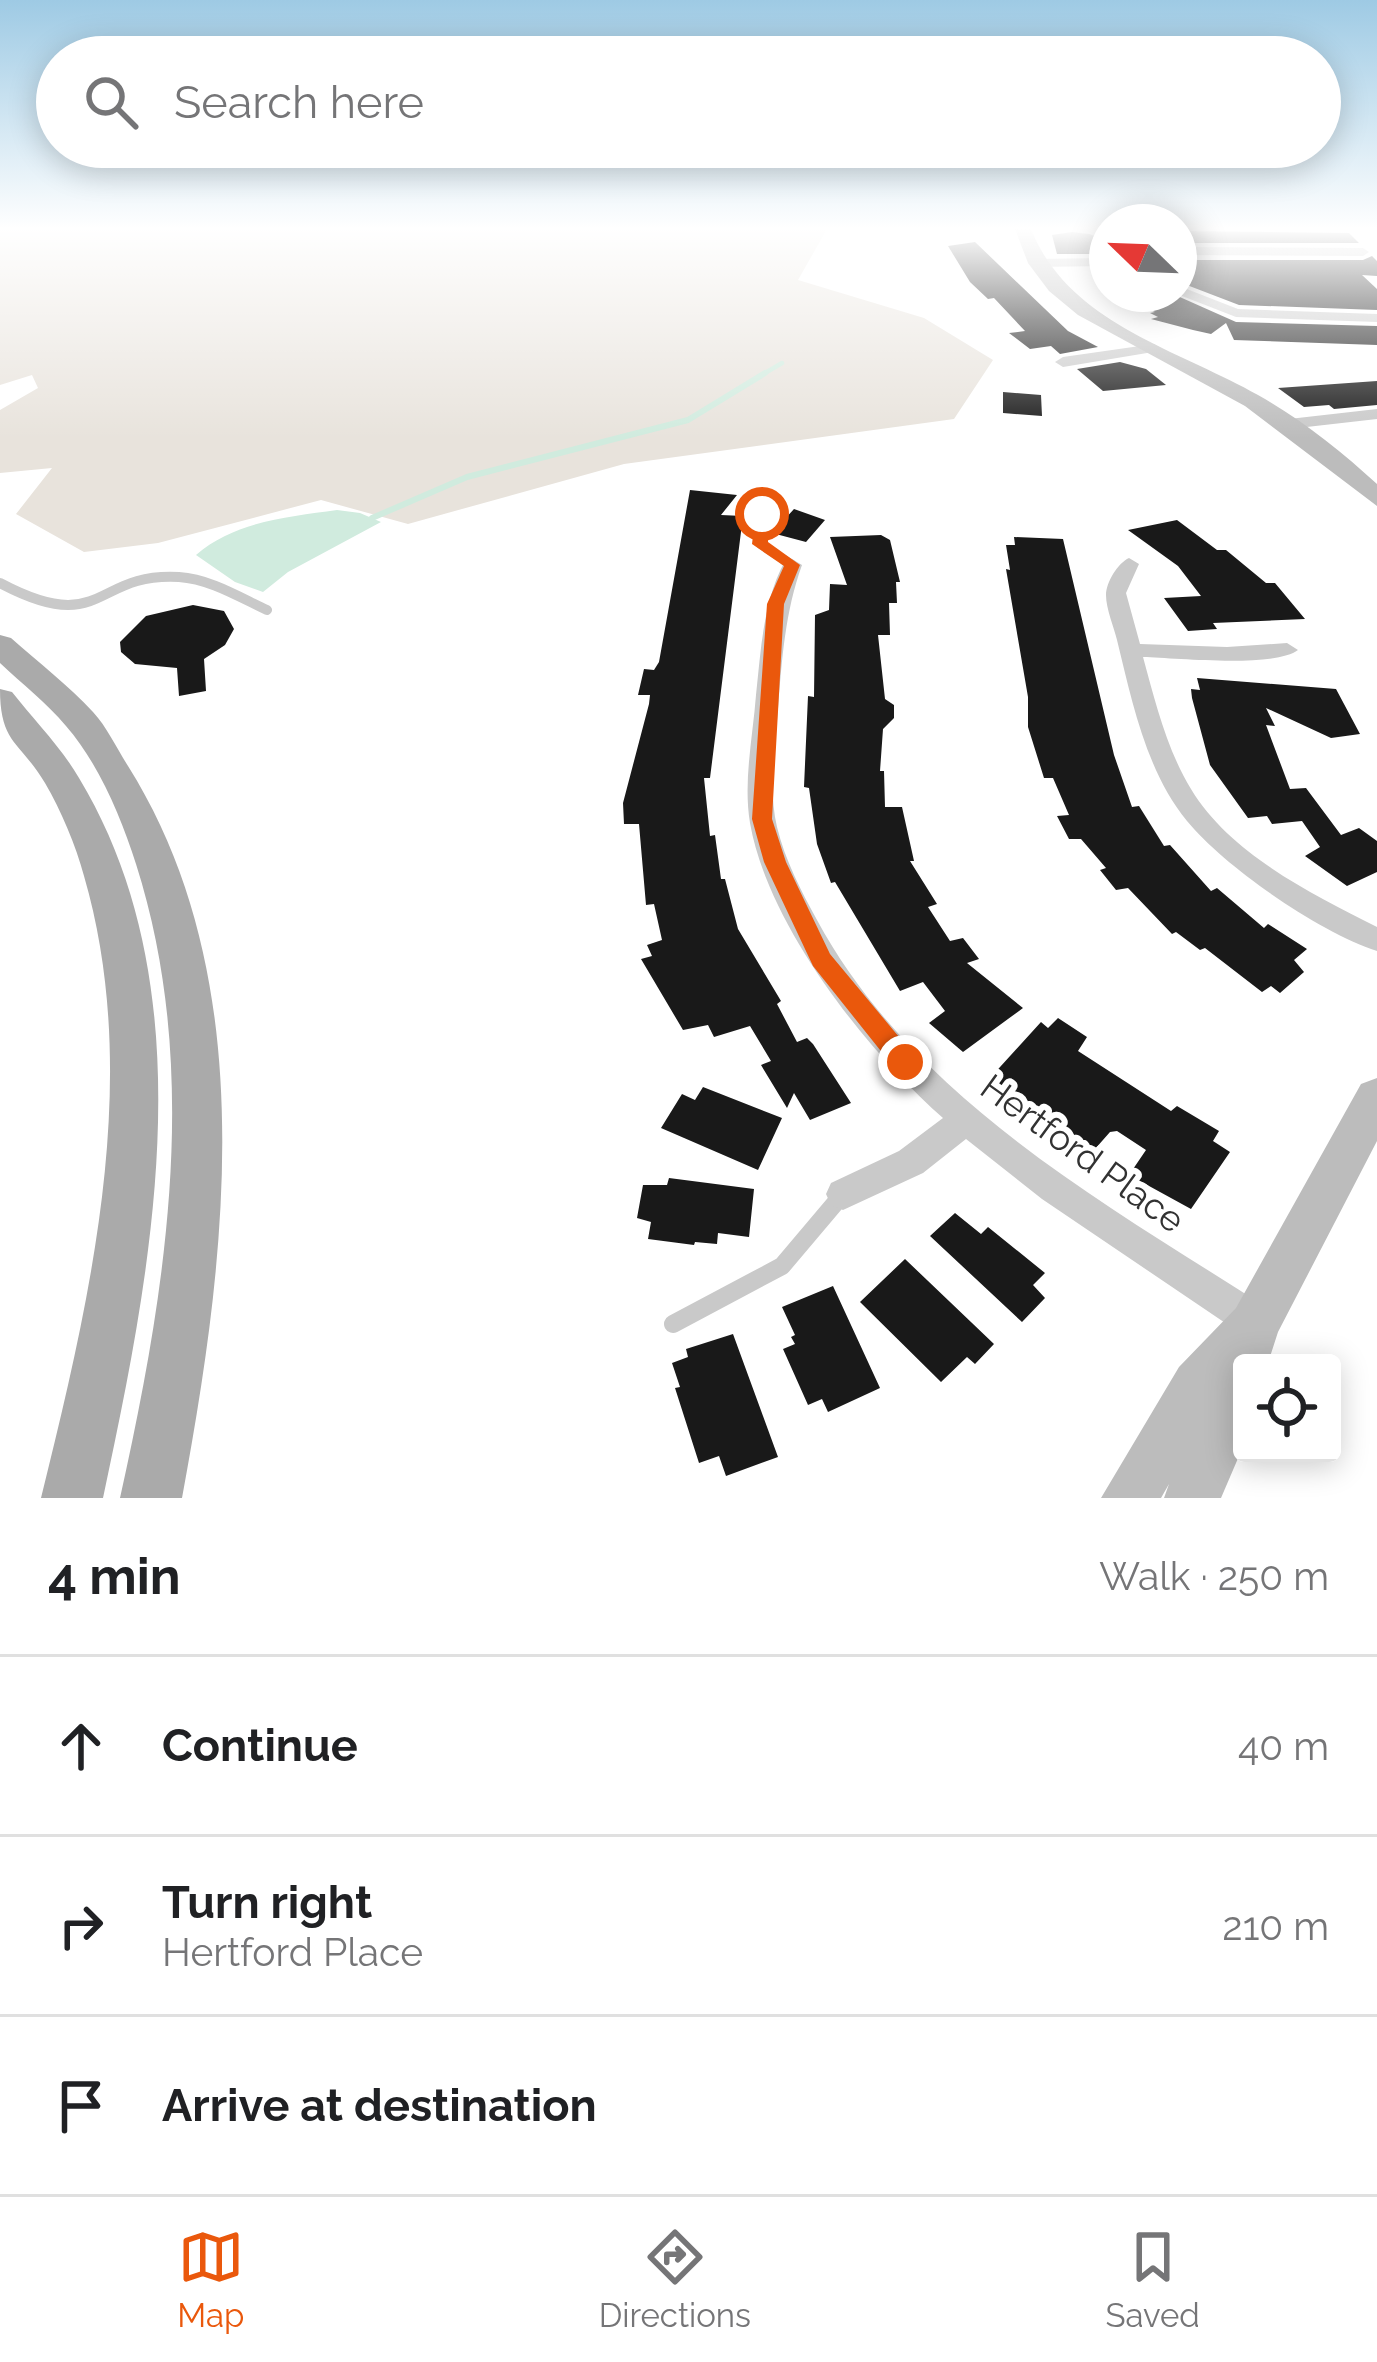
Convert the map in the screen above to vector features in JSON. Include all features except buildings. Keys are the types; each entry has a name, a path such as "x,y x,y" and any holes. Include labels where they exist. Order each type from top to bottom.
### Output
{"main road":[{"path":"0,646 58,695 100,742 136,807 164,886 186,974 196,1093 193,1243 173,1401 151,1498"},
{"path":"0,699 56,768 90,834 115,907 131,995 132,1120 120,1251 90,1425 71,1498"}],"street":[{"path":"1070,299 1289,424 1377,498"},
{"path":"1201,299 1236,313 1377,318"},
{"path":"1063,362 1154,348"},
{"path":"1289,424 1377,414"},
{"path":"1129,564 1116,593 1162,754 1181,794 1235,852 1314,909 1377,940"},
{"name":"Hertford Place","path":"792,565 775,604 762,819 775,862 821,959 860,1012 965,1120 1247,1350"},
{"path":"1131,650 1227,654 1287,650"},
{"path":"1192,1498 1216,1445 1247,1350 1377,1097"},
{"path":"843,1194 911,1162 965,1120"},
{"path":"1129,1498 1198,1386 1247,1350"}],"lane":[{"path":"764,506 760,544 792,565"},
{"path":"0,583 34,603 72,610 156,580 197,579 267,610"},
{"path":"673,1324 782,1266 843,1194"}],"shaded area":[{"path":"0,299 861,299 924,318 993,360 954,419 624,464 408,524 321,500 158,543 84,552 16,514 52,468 0,473 0,410 38,388 32,375 0,385"},
{"path":"337,510 381,522 288,572 263,592 235,582 196,555 245,528"}],"waterway":[{"path":"763,374 782,363"},
{"path":"372,518 467,477 688,420 763,374"}],"route":[{"path":"762,514 760,544 792,565 775,604 762,819 775,862 821,959 905,1062"}]}
